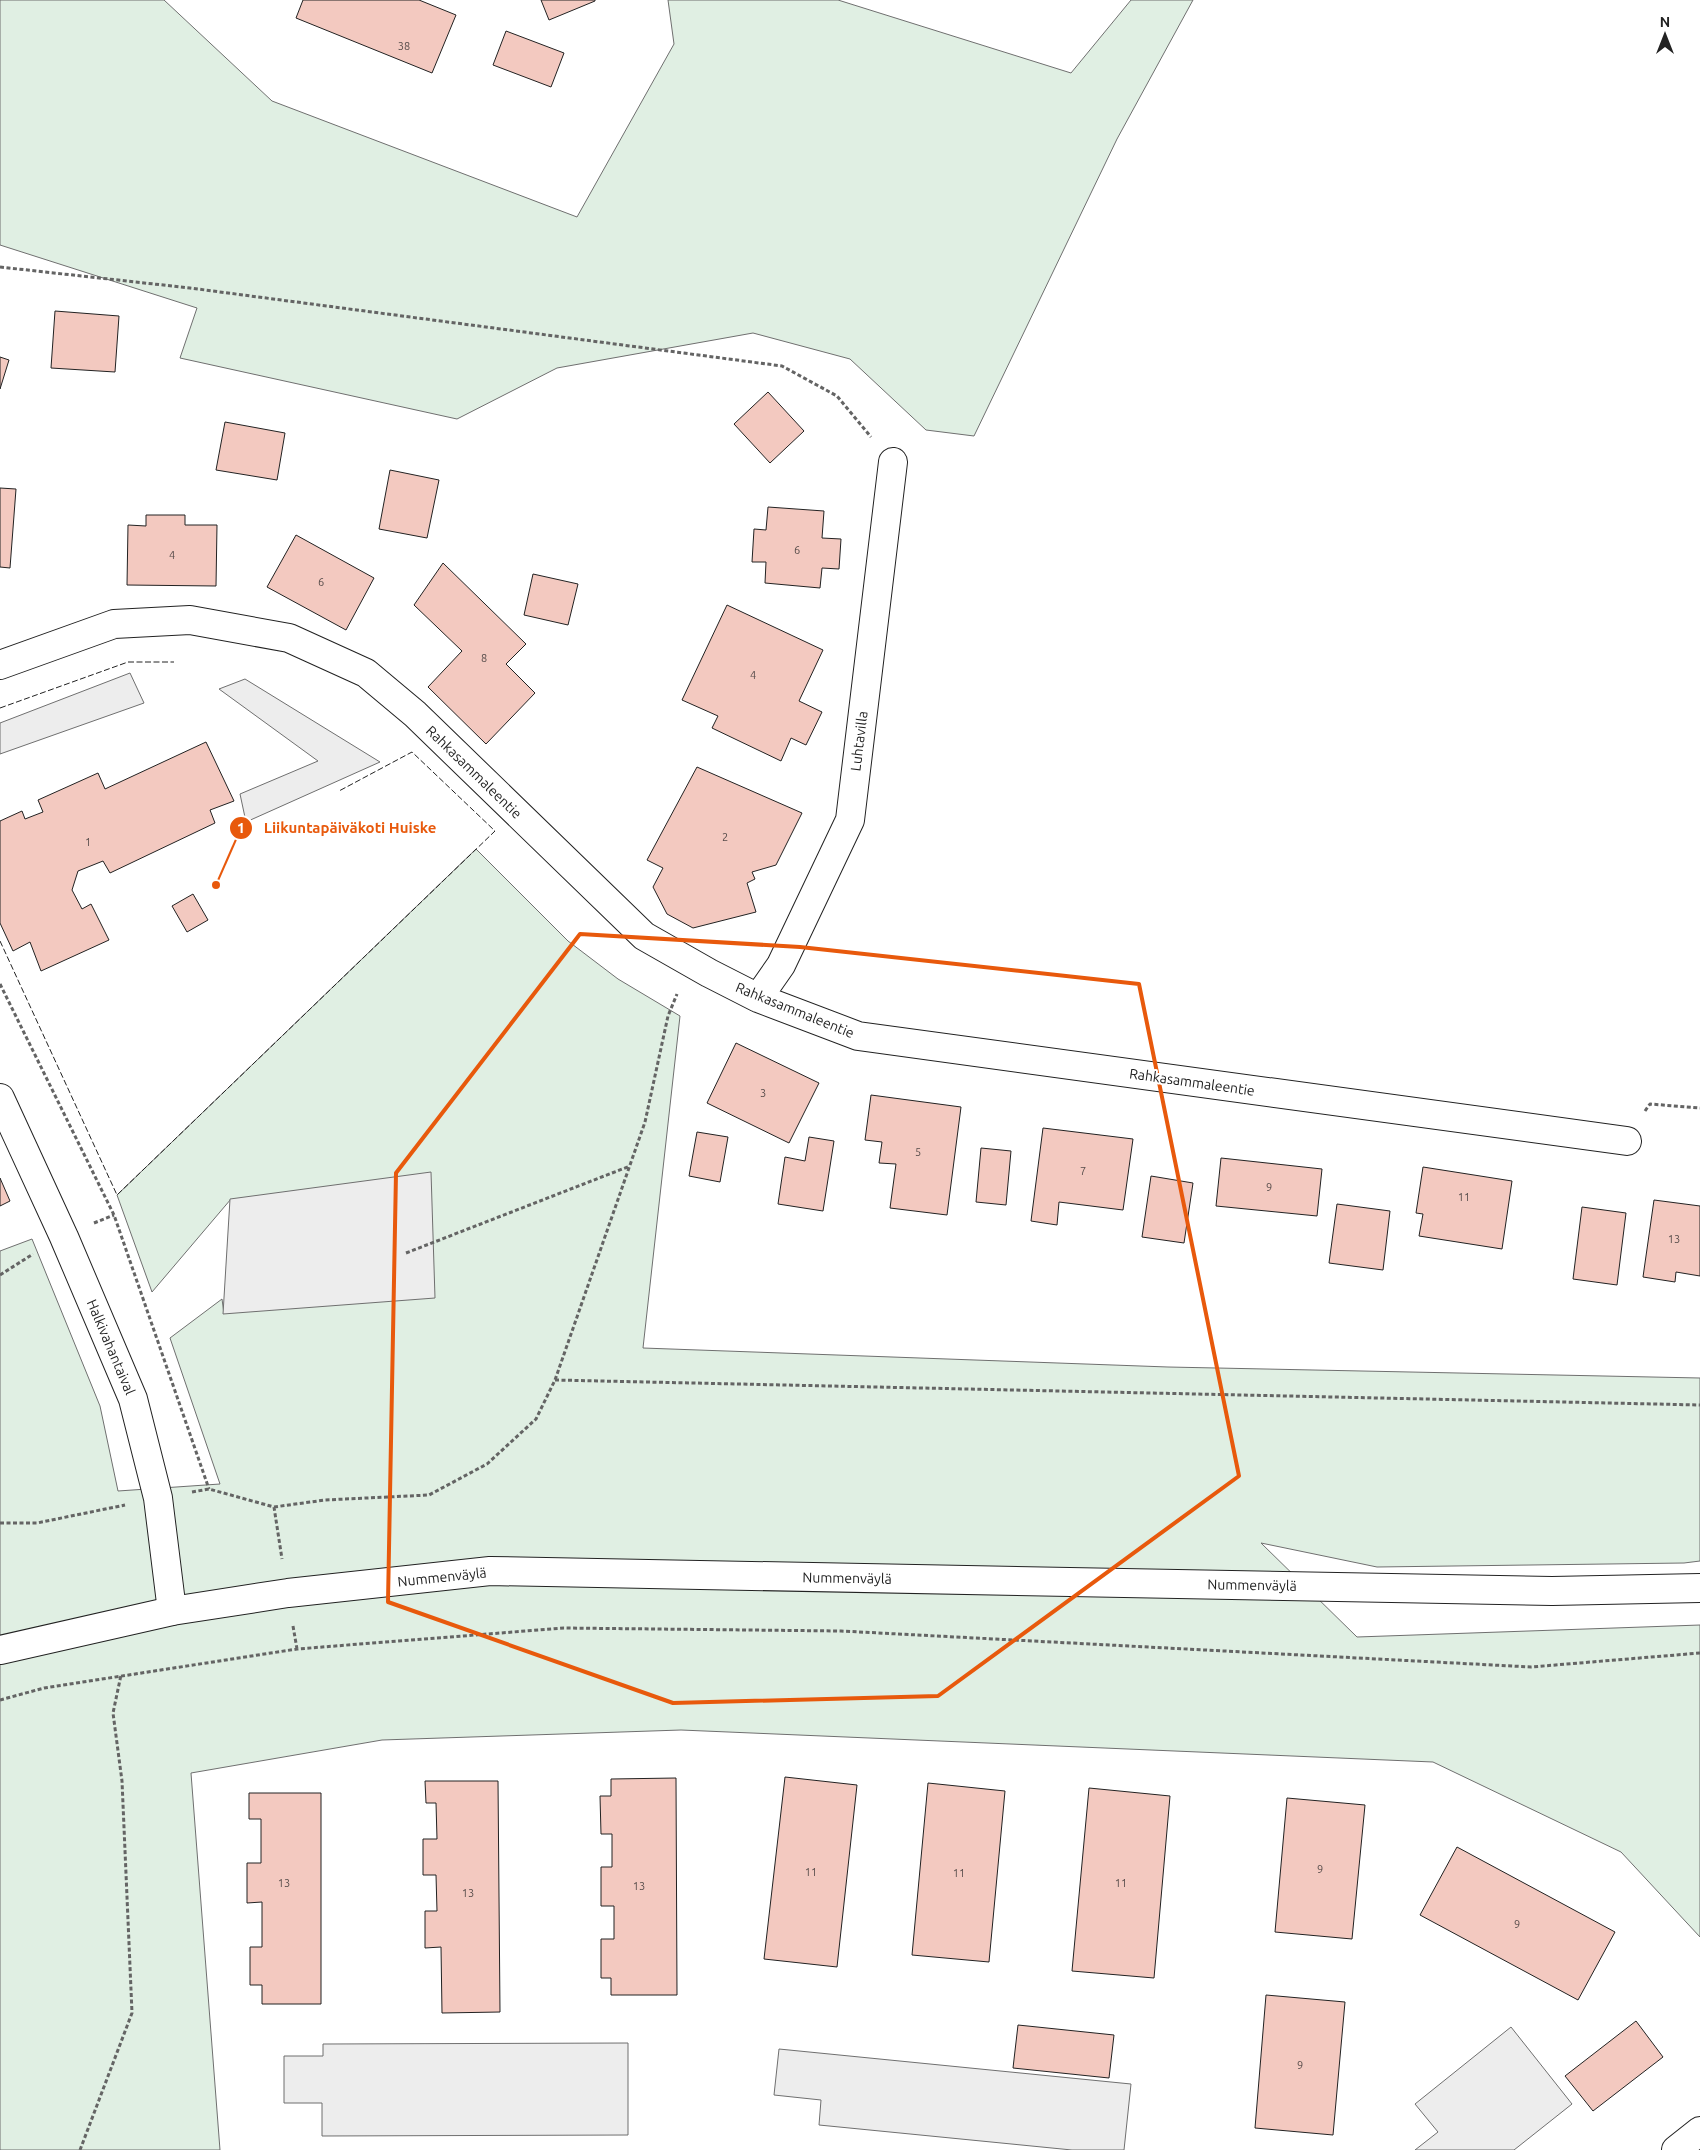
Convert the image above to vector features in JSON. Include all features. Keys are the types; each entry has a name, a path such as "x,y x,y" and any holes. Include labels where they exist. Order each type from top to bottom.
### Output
{"street":[{"name":"Luhtavilla","path":"758,998 781,965 850,820 893,462"},
{"name":"Rahkasammaleentie","path":"0,665 114,624 190,620 289,638 366,674 415,714 644,936 758,998 858,1036 1627,1141"},
{"name":"Halkivahantaival","path":"0,1098 64,1237 133,1399 158,1498 172,1611"},
{"name":"Nummenväylä","path":"0,1650 172,1611 288,1593 490,1572 1542,1590 1700,1588"},
{"path":"1676,2150 1700,2131"}],"path":[{"path":"0,267 190,288 782,366 837,396 893,462"},
{"path":"0,984 114,1215 209,1489"},
{"path":"0,1523 37,1523 209,1489 274,1507 325,1500 429,1495 487,1464 536,1419 555,1380 645,1122 668,1016 679,990"},
{"path":"1627,1141 1650,1104 1700,1108"},
{"path":"406,1252 630,1166"},
{"path":"555,1380 1700,1405"},
{"path":"274,1507 297,1649"},
{"path":"0,1700 44,1688 297,1649 564,1628 841,1631 1531,1667 1700,1653"},
{"path":"80,2150 132,2013 122,1781 113,1713 121,1675"}],"highlighted area":[{"path":"580,934 800,947 1139,984 1239,1476 938,1696 673,1703 388,1602 396,1173"}],"green space":[{"path":"0,0 164,0 272,101 577,217 674,44 668,0 838,0 1071,73 1131,0 1193,0 1117,139 974,436 926,430 850,359 753,333 557,368 457,419 180,358 197,308 0,245"},
{"path":"476,849 568,941 618,979 680,1016 643,1348 1168,1367 1700,1378 1700,1561 1684,1563 1377,1567 1261,1543 1357,1637 1700,1625 1700,1937 1621,1852 1433,1762 681,1730 382,1740 191,1773 220,2150 0,2150 0,1251 32,1239 100,1406 118,1491 220,1484 170,1338 222,1299 224,1314 231,1199 152,1292 117,1195"}],"shaded area":[{"path":"130,673 144,703 0,754 0,723"},
{"path":"245,679 380,762 246,822 240,794 318,761 219,689"},
{"path":"431,1172 435,1298 223,1314 230,1199"},
{"path":"1511,2027 1572,2104 1514,2150 1415,2150 1438,2132 1415,2104"},
{"path":"628,2043 628,2135 322,2136 322,2103 284,2103 284,2056 323,2056 323,2044"},
{"path":"779,2049 1131,2084 1124,2150 1072,2150 819,2125 821,2100 774,2095"}],"building":[{"path":"303,0 419,0 456,15 432,73 296,18"},
{"path":"541,0 595,0 595,1 549,20"},
{"path":"506,31 564,53 551,87 493,65"},
{"path":"55,311 119,316 115,372 51,368"},
{"path":"0,357 9,360 0,389"},
{"path":"768,392 804,431 770,463 734,424"},
{"path":"225,422 285,433 277,480 216,470"},
{"path":"390,470 439,480 427,538 379,529"},
{"path":"0,488 16,489 10,568 0,567"},
{"path":"768,507 824,511 822,538 841,539 839,569 822,568 820,588 765,583 766,562 752,562 754,529 766,530"},
{"path":"146,515 185,515 185,525 217,525 216,586 127,585 128,525 146,526"},
{"path":"296,535 374,578 346,630 267,587"},
{"path":"443,563 526,644 506,664 535,693 486,744 428,687 462,651 414,605"},
{"path":"533,574 578,584 568,625 524,615"},
{"path":"727,605 823,650 799,701 822,712 806,745 791,738 781,761 712,728 718,716 682,700"},
{"path":"206,742 234,801 210,810 215,823 110,873 103,861 78,871 72,890 82,909 91,904 109,940 41,971 30,942 13,951 0,923 0,821 22,811 25,819 43,812 38,800 98,773 105,789"},
{"path":"697,767 802,813 776,865 752,872 755,879 747,883 756,912 693,928 667,914 653,887 663,868 647,860"},
{"path":"193,894 208,920 187,932 172,906"},
{"path":"736,1043 819,1083 789,1143 707,1103"},
{"path":"871,1095 961,1107 947,1215 890,1208 896,1164 879,1163 882,1142 865,1140"},
{"path":"1043,1128 1133,1139 1123,1210 1059,1202 1057,1225 1031,1221"},
{"path":"697,1132 728,1137 720,1182 689,1176"},
{"path":"809,1137 834,1141 823,1211 778,1204 785,1157 805,1161"},
{"path":"981,1148 1011,1151 1006,1205 976,1202"},
{"path":"1221,1158 1322,1169 1317,1216 1216,1206"},
{"path":"1423,1167 1512,1181 1502,1249 1419,1236 1423,1214 1416,1213"},
{"path":"1151,1176 1193,1183 1184,1243 1142,1237"},
{"path":"0,1178 10,1201 0,1206"},
{"path":"1654,1200 1700,1206 1700,1276 1676,1272 1675,1282 1643,1277"},
{"path":"1337,1204 1390,1211 1383,1270 1329,1263"},
{"path":"1582,1207 1626,1213 1617,1285 1573,1279"},
{"path":"785,1777 857,1785 837,1967 764,1959"},
{"path":"676,1778 677,1995 611,1995 611,1978 601,1978 601,1939 614,1939 614,1906 601,1906 601,1867 612,1867 612,1834 601,1834 600,1796 611,1796 611,1779"},
{"path":"425,1781 498,1781 500,2012 442,2013 441,1947 425,1948 425,1911 437,1911 436,1875 423,1875 423,1839 437,1839 436,1803 426,1803"},
{"path":"928,1783 1005,1791 989,1962 912,1955"},
{"path":"1089,1788 1170,1796 1154,1978 1072,1971"},
{"path":"249,1793 321,1793 321,2004 262,2004 262,1985 250,1985 250,1947 262,1947 262,1902 247,1903 247,1863 261,1863 261,1819 249,1819"},
{"path":"1287,1798 1365,1805 1352,1939 1275,1932"},
{"path":"1457,1847 1615,1932 1578,2000 1420,1915"},
{"path":"1266,1995 1345,2002 1333,2135 1255,2128"},
{"path":"1636,2021 1663,2057 1593,2111 1565,2076"},
{"path":"1018,2025 1114,2035 1109,2078 1013,2068"}],"fence":[{"path":"0,708 128,662 174,662"},
{"path":"0,941 117,1195 495,831 412,752 339,791"}],"place":[{"name":"Liikuntapäiväkoti Huiske","path":"216,885"}]}
